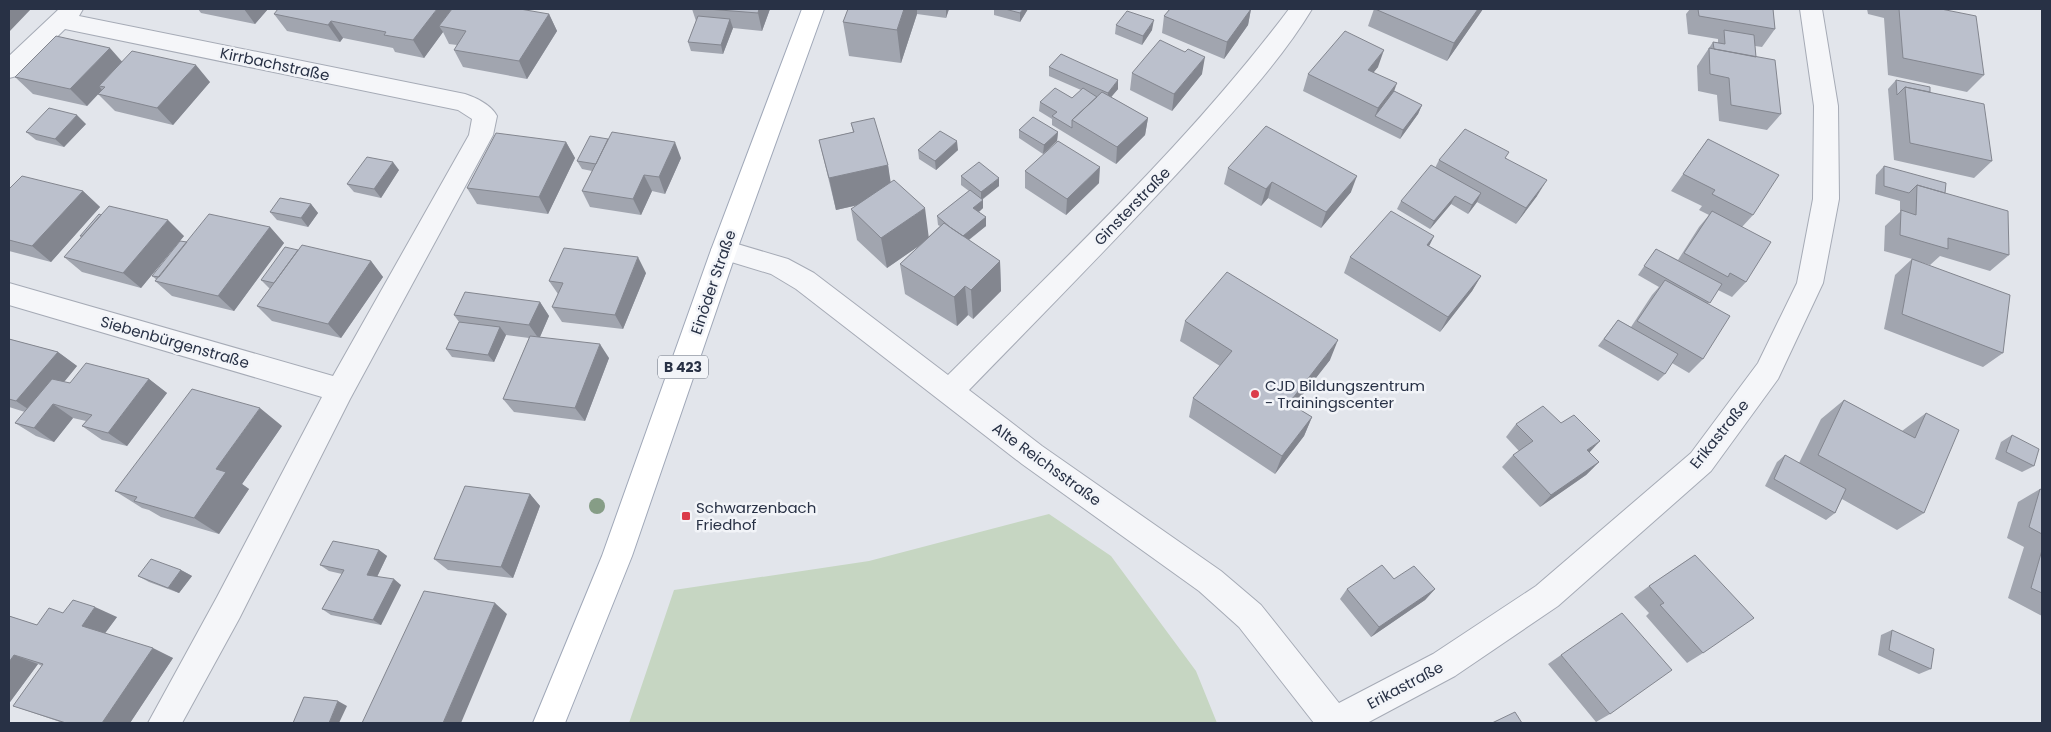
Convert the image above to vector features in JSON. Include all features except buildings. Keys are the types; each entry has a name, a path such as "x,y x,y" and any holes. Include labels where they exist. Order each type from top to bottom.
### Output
{"main road":[{"name":"Einöder Straße","path":"549,723 618,556 724,250 813,9"}],"street":[{"name":"Ginsterstraße","path":"950,391 1062,279 1202,132 1278,41 1301,9"},
{"name":"Erikastraße","path":"1334,723 1444,665 1547,596 1701,462 1768,371 1810,283 1826,199 1826,106 1811,9"},
{"path":"9,70 67,14"},
{"name":"Kirrbachstraße","path":"67,14 465,103 484,116 481,135 340,390"},
{"name":"Alte Reichsstraße","path":"724,250 779,266 805,280 1032,455 1210,581 1250,616 1334,723"},
{"name":"Siebenbürgenstraße","path":"9,294 340,390"},
{"path":"164,723 228,608 340,390"}],"green space":[{"path":"1049,514 1111,556 1196,671 1217,723 629,723 674,590 869,561"}],"place":[{"name":"CJD Bildungszentrum - Trainingscenter","path":"1255,394"},
{"name":"Schwarzenbach Friedhof","path":"686,516"}]}
